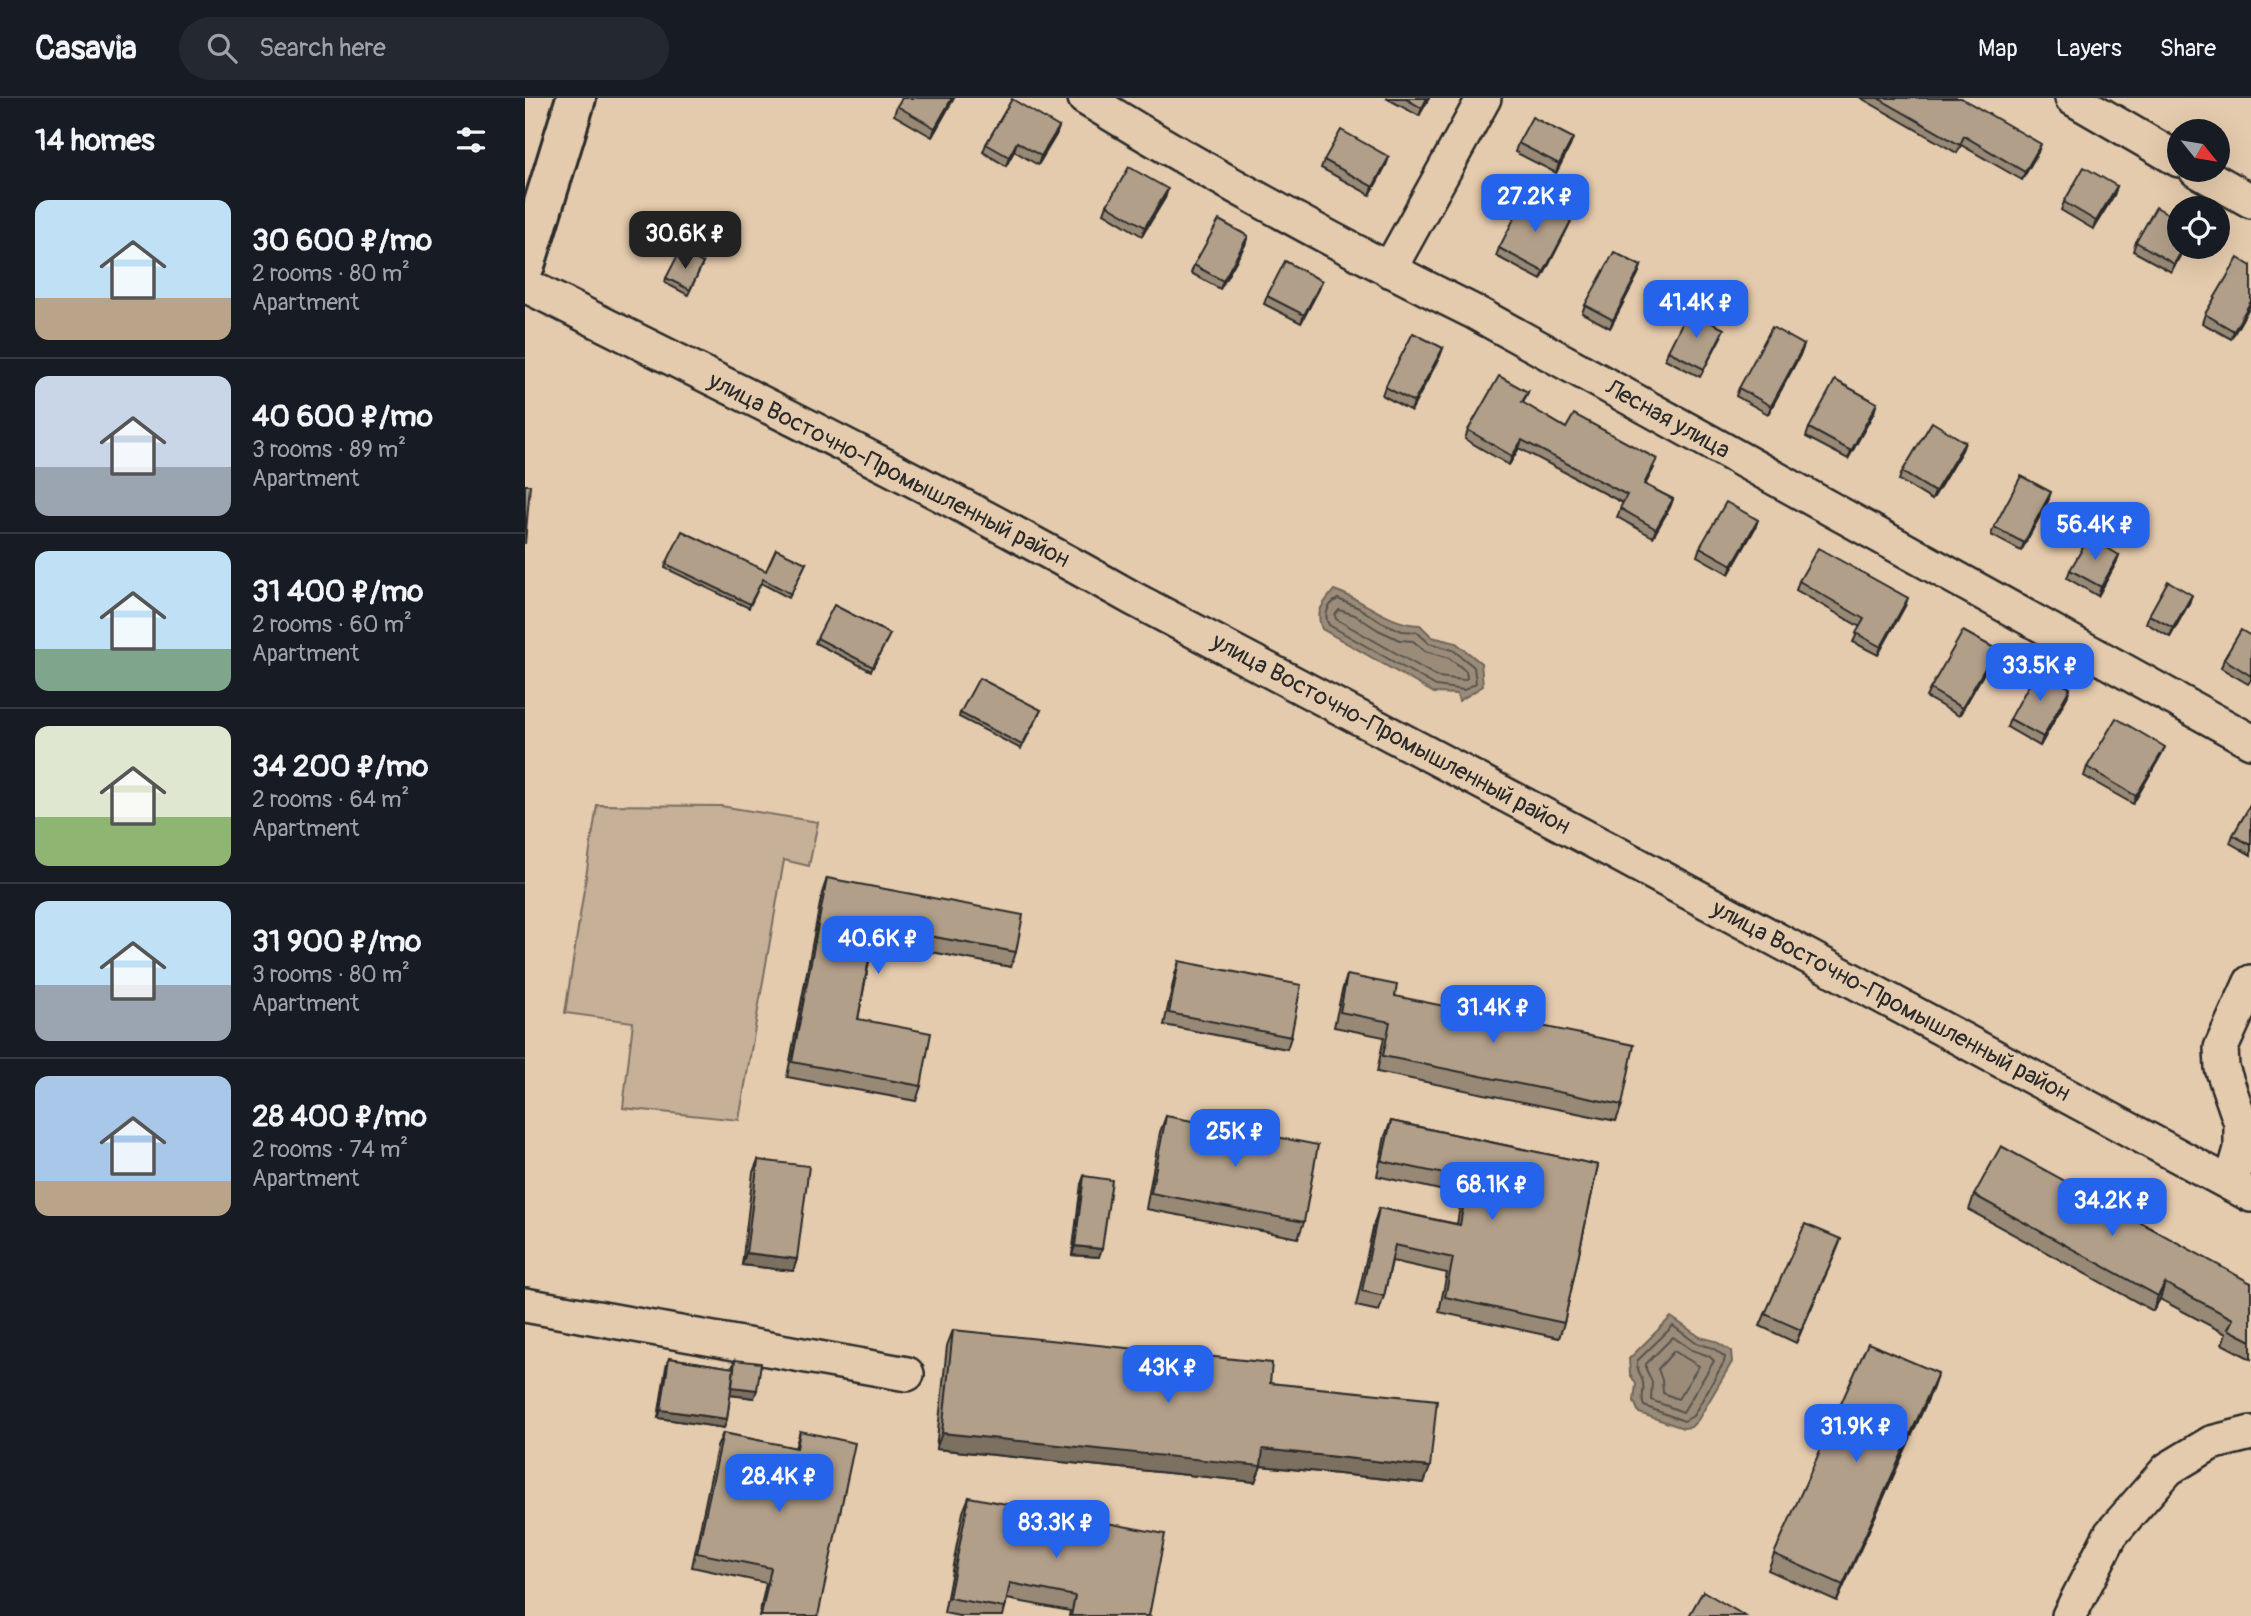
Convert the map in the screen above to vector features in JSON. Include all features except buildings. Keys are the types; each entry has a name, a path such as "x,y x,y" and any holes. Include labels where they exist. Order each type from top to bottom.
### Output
{"main road":[{"path":"525,265 576,98"}],"street":[{"name":"Лесная улица","path":"1086,98 1195,165 1487,320 2251,741"},
{"path":"1389,270 1484,98"},
{"path":"2072,98 2167,153"},
{"path":"2217,182 2251,201"},
{"name":"улица Восточно-Промышленный район","path":"525,285 780,411 1056,555 2241,1189"},
{"path":"2241,1189 2241,1124 2222,1068 2221,1048 2251,982"},
{"path":"525,1306 907,1374"},
{"path":"2069,1616 2111,1534 2168,1469 2211,1443 2251,1433"}],"shaded area":[{"path":"597,805 721,806 818,822 809,866 784,860 739,1120 623,1108 633,1022 565,1013"}],"water":[{"path":"1334,590 1397,621 1420,625 1432,637 1456,643 1481,663 1483,686 1459,701 1457,694 1434,693 1322,629 1319,617 1321,608"},
{"path":"1671,1317 1700,1337 1715,1341 1731,1351 1732,1362 1698,1420 1691,1427 1683,1428 1639,1413 1634,1401 1636,1384 1630,1374 1629,1359"}]}
